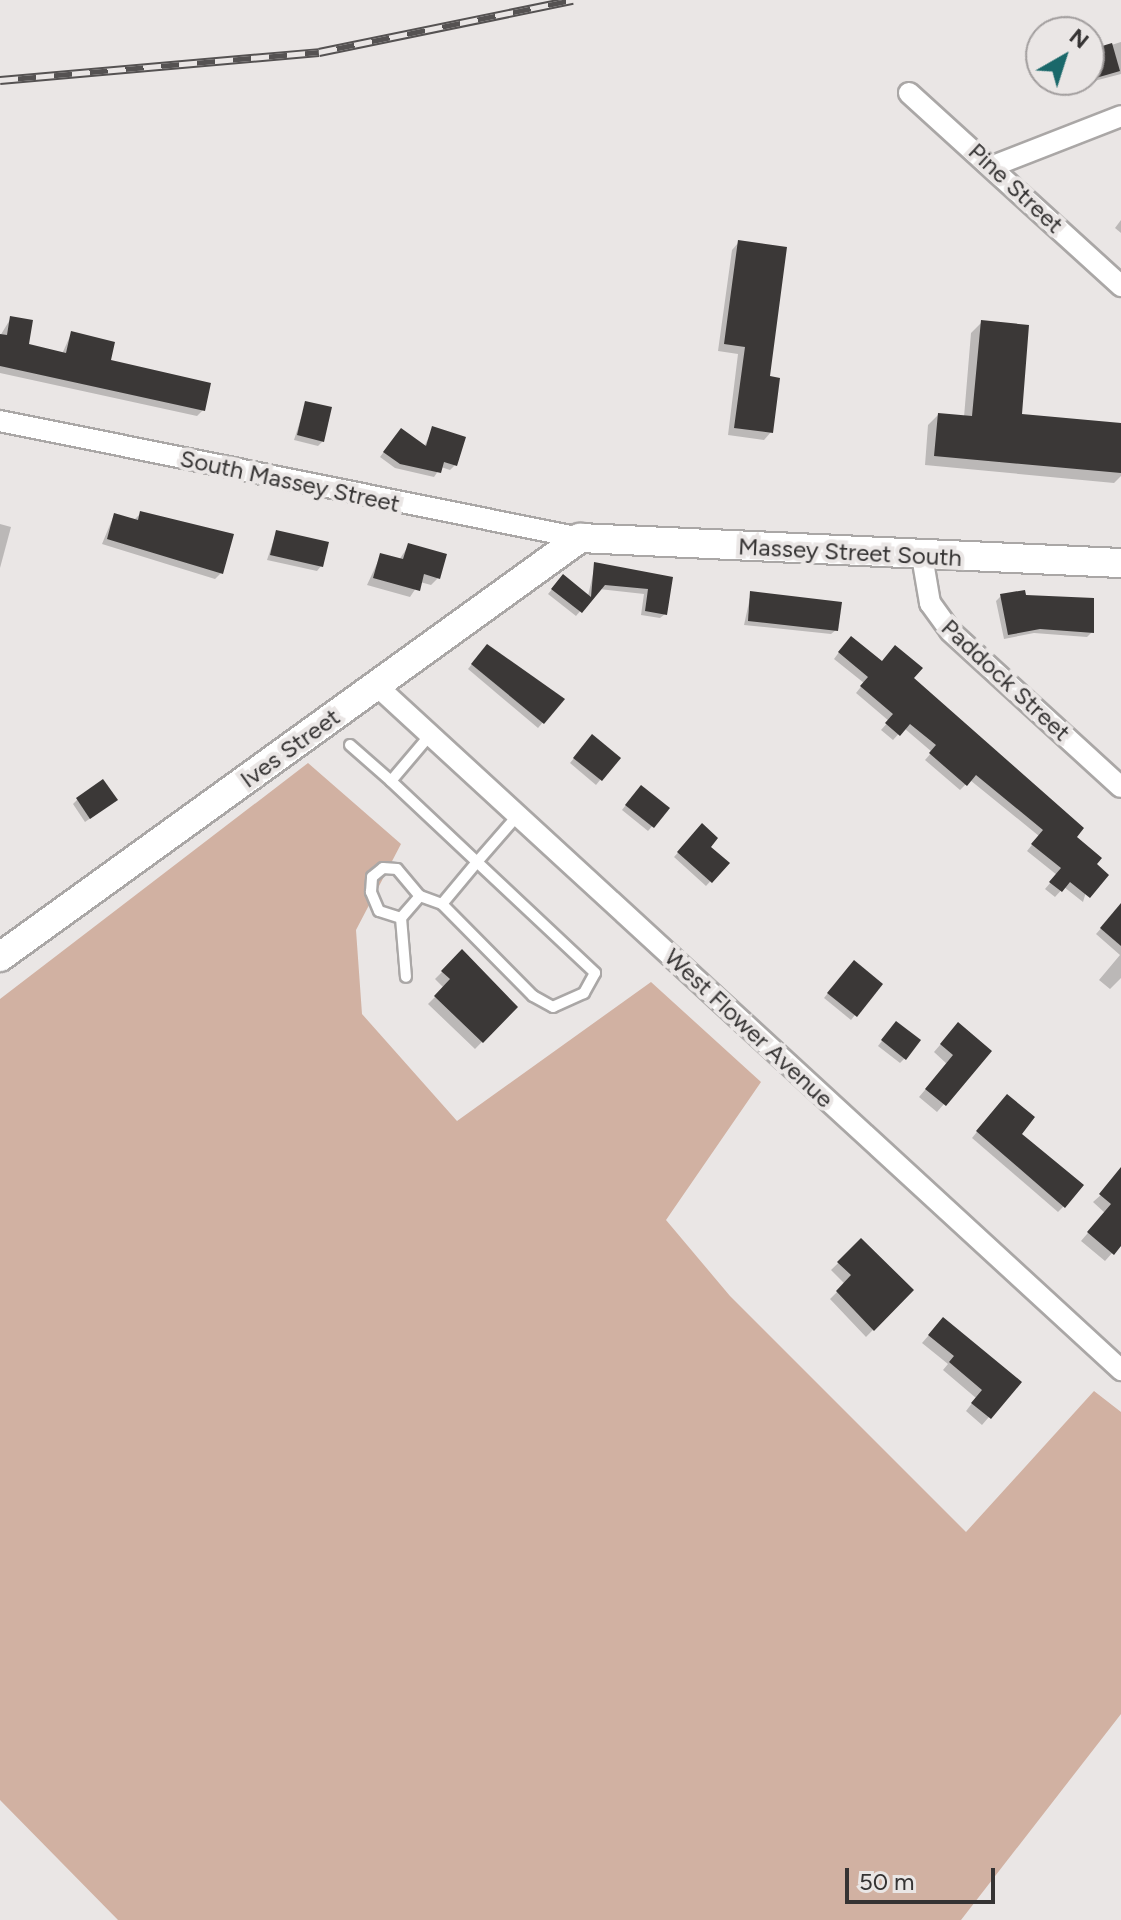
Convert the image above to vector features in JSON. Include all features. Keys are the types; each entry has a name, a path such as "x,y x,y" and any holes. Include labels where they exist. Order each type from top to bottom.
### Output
{"street":[{"name":"Pine Street","path":"909,93 993,166 1121,286"},
{"path":"993,166 1121,116"},
{"name":"South Massey Street","path":"0,421 580,538"},
{"name":"Massey Street South","path":"580,538 1121,563"},
{"name":"Ives Street","path":"0,957 580,538"},
{"name":"Paddock Street","path":"922,556 930,603 950,631 1121,787"},
{"name":"West Flower Avenue","path":"377,686 1121,1370"}],"lane":[{"path":"391,781 430,735"},
{"path":"350,745 595,973 584,993 553,1007 533,996 442,904 420,896 397,869 383,868 372,877 371,892 379,911 401,918"},
{"path":"442,904 518,815"},
{"path":"406,977 401,918 420,896"}],"shaded area":[{"path":"308,763 401,844 356,930 362,1014 457,1121 651,982 761,1082 666,1220 730,1296 966,1532 1094,1391 1121,1412 1121,1714 961,1920 118,1920 0,1800 0,999"}],"building":[{"path":"1112,43 1120,71 1105,75 1105,45"},
{"path":"738,240 787,247 770,376 780,378 773,433 734,428 745,347 724,344"},
{"path":"10,316 33,320 29,344 66,353 71,331 115,342 111,360 211,383 205,411 0,366 0,334 7,335"},
{"path":"981,320 1029,325 1022,414 1121,423 1121,473 934,456 938,413 972,416"},
{"path":"305,401 332,407 324,442 297,435"},
{"path":"432,426 466,437 457,466 444,462 441,473 400,464 383,452 401,428 426,446"},
{"path":"140,511 234,534 223,574 107,539 114,513 138,520"},
{"path":"276,530 329,542 323,567 270,555"},
{"path":"408,543 447,554 440,579 424,574 420,591 373,578 380,553 403,559"},
{"path":"594,562 673,577 667,615 645,611 648,589 605,585 582,613 551,589 563,574 591,597"},
{"path":"1025,590 1026,595 1094,598 1094,633 1040,629 1008,635 1000,594"},
{"path":"750,591 842,602 838,631 748,621"},
{"path":"851,636 882,661 895,645 923,668 914,678 1084,828 1077,837 1102,858 1097,864 1109,875 1090,898 1070,882 1062,892 1049,882 1061,868 1031,844 1043,830 976,775 967,786 929,753 936,745 910,724 900,736 885,723 893,714 860,686 868,677 838,652"},
{"path":"487,644 565,699 544,724 471,664"},
{"path":"592,734 621,758 602,781 573,758"},
{"path":"103,779 118,800 90,819 76,798"},
{"path":"641,785 670,808 654,828 625,805"},
{"path":"702,823 718,838 711,847 730,863 712,883 677,852"},
{"path":"1121,903 1121,946 1100,928"},
{"path":"462,949 518,1007 483,1043 434,996 450,979 441,971"},
{"path":"854,960 883,984 857,1017 827,993"},
{"path":"896,1021 921,1040 906,1060 881,1040"},
{"path":"958,1022 992,1051 946,1106 925,1089 953,1055 940,1044"},
{"path":"1007,1094 1035,1117 1022,1134 1084,1185 1065,1208 976,1131"},
{"path":"1121,1167 1121,1246 1114,1255 1087,1232 1111,1204 1099,1194"},
{"path":"861,1238 914,1290 874,1331 836,1291 851,1275 837,1262"},
{"path":"943,1317 1022,1382 991,1419 971,1403 982,1390 949,1362 954,1356 928,1335"}],"railway":[{"path":"0,80 319,52 573,0"}]}
